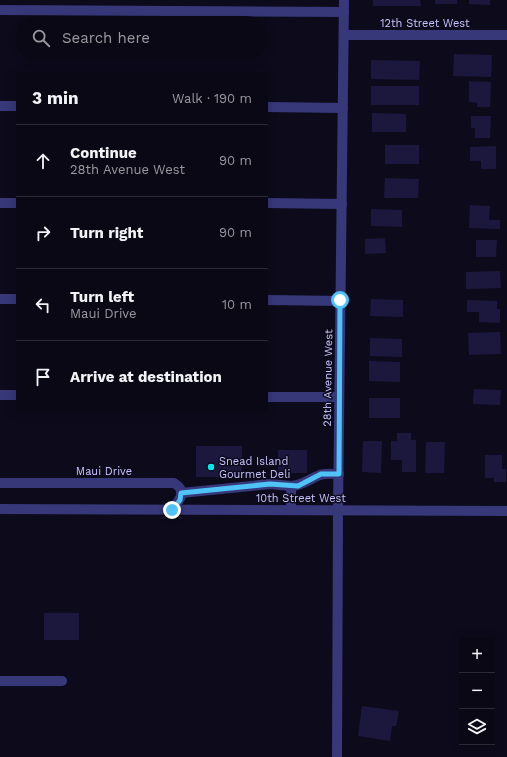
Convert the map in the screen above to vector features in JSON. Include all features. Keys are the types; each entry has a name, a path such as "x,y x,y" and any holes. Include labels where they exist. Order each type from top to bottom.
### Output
{"street":[{"name":"28th Avenue West","path":"337,757 339,397 344,0"},
{"path":"0,10 344,12"},
{"name":"12th Street West","path":"344,35 507,35"},
{"path":"0,106 16,106"},
{"path":"268,107 343,108"},
{"path":"0,203 16,203"},
{"path":"268,204 342,204"},
{"path":"0,299 16,299"},
{"path":"268,300 340,300"},
{"path":"0,395 16,395"},
{"path":"268,396 339,397"},
{"path":"172,510 180,500 181,493 270,484 298,486 305,484 321,474 339,474"},
{"name":"Maui Drive","path":"0,483 174,483 180,488 181,493"},
{"path":"290,486 291,510"},
{"name":"10th Street West","path":"0,509 507,511"},
{"path":"0,681 62,681"}],"building":[{"path":"373,0 420,0 421,6 373,6"},
{"path":"435,0 457,0 457,4 435,4"},
{"path":"469,0 490,0 490,5 469,4"},
{"path":"454,54 492,55 491,77 453,76"},
{"path":"371,60 420,61 419,80 371,79"},
{"path":"469,81 491,82 490,107 477,107 477,103 469,102"},
{"path":"371,86 419,86 419,105 371,105"},
{"path":"372,113 406,114 406,132 372,132"},
{"path":"471,116 491,116 490,138 475,138 475,128 471,128"},
{"path":"385,145 419,145 419,164 385,164"},
{"path":"496,146 496,169 481,169 481,161 470,161 470,147"},
{"path":"385,178 419,179 418,198 384,198"},
{"path":"470,205 490,206 489,220 500,220 500,229 469,228"},
{"path":"371,209 402,210 402,227 371,226"},
{"path":"385,238 386,253 365,254 365,239"},
{"path":"476,240 497,240 496,257 476,257"},
{"path":"500,271 501,288 466,289 466,272"},
{"path":"371,299 403,300 403,317 370,316"},
{"path":"467,300 497,301 497,309 500,309 500,323 479,322 479,312 467,312"},
{"path":"500,332 501,354 469,355 468,333"},
{"path":"370,338 402,339 402,357 370,356"},
{"path":"369,361 400,362 400,382 369,381"},
{"path":"474,389 501,390 500,405 473,404"},
{"path":"369,398 400,398 400,418 369,418"},
{"path":"397,433 411,433 411,440 416,440 416,472 402,472 402,460 391,460 391,441 397,441"},
{"path":"363,441 382,441 381,473 362,472"},
{"path":"426,442 445,442 444,473 425,473"},
{"path":"196,446 242,446 242,477 196,477"},
{"path":"278,450 307,450 307,473 278,473"},
{"path":"485,455 502,455 502,469 506,469 506,482 494,482 494,478 485,478"},
{"path":"44,613 79,613 79,640 44,640"},
{"path":"362,706 399,711 396,726 392,726 390,741 358,736"}],"place":[{"name":"Snead Island Gourmet Deli","path":"211,467"}],"route":[{"path":"172,510 180,500 182,495 181,493 270,484 298,486 305,484 321,474 339,474 340,300"}]}
